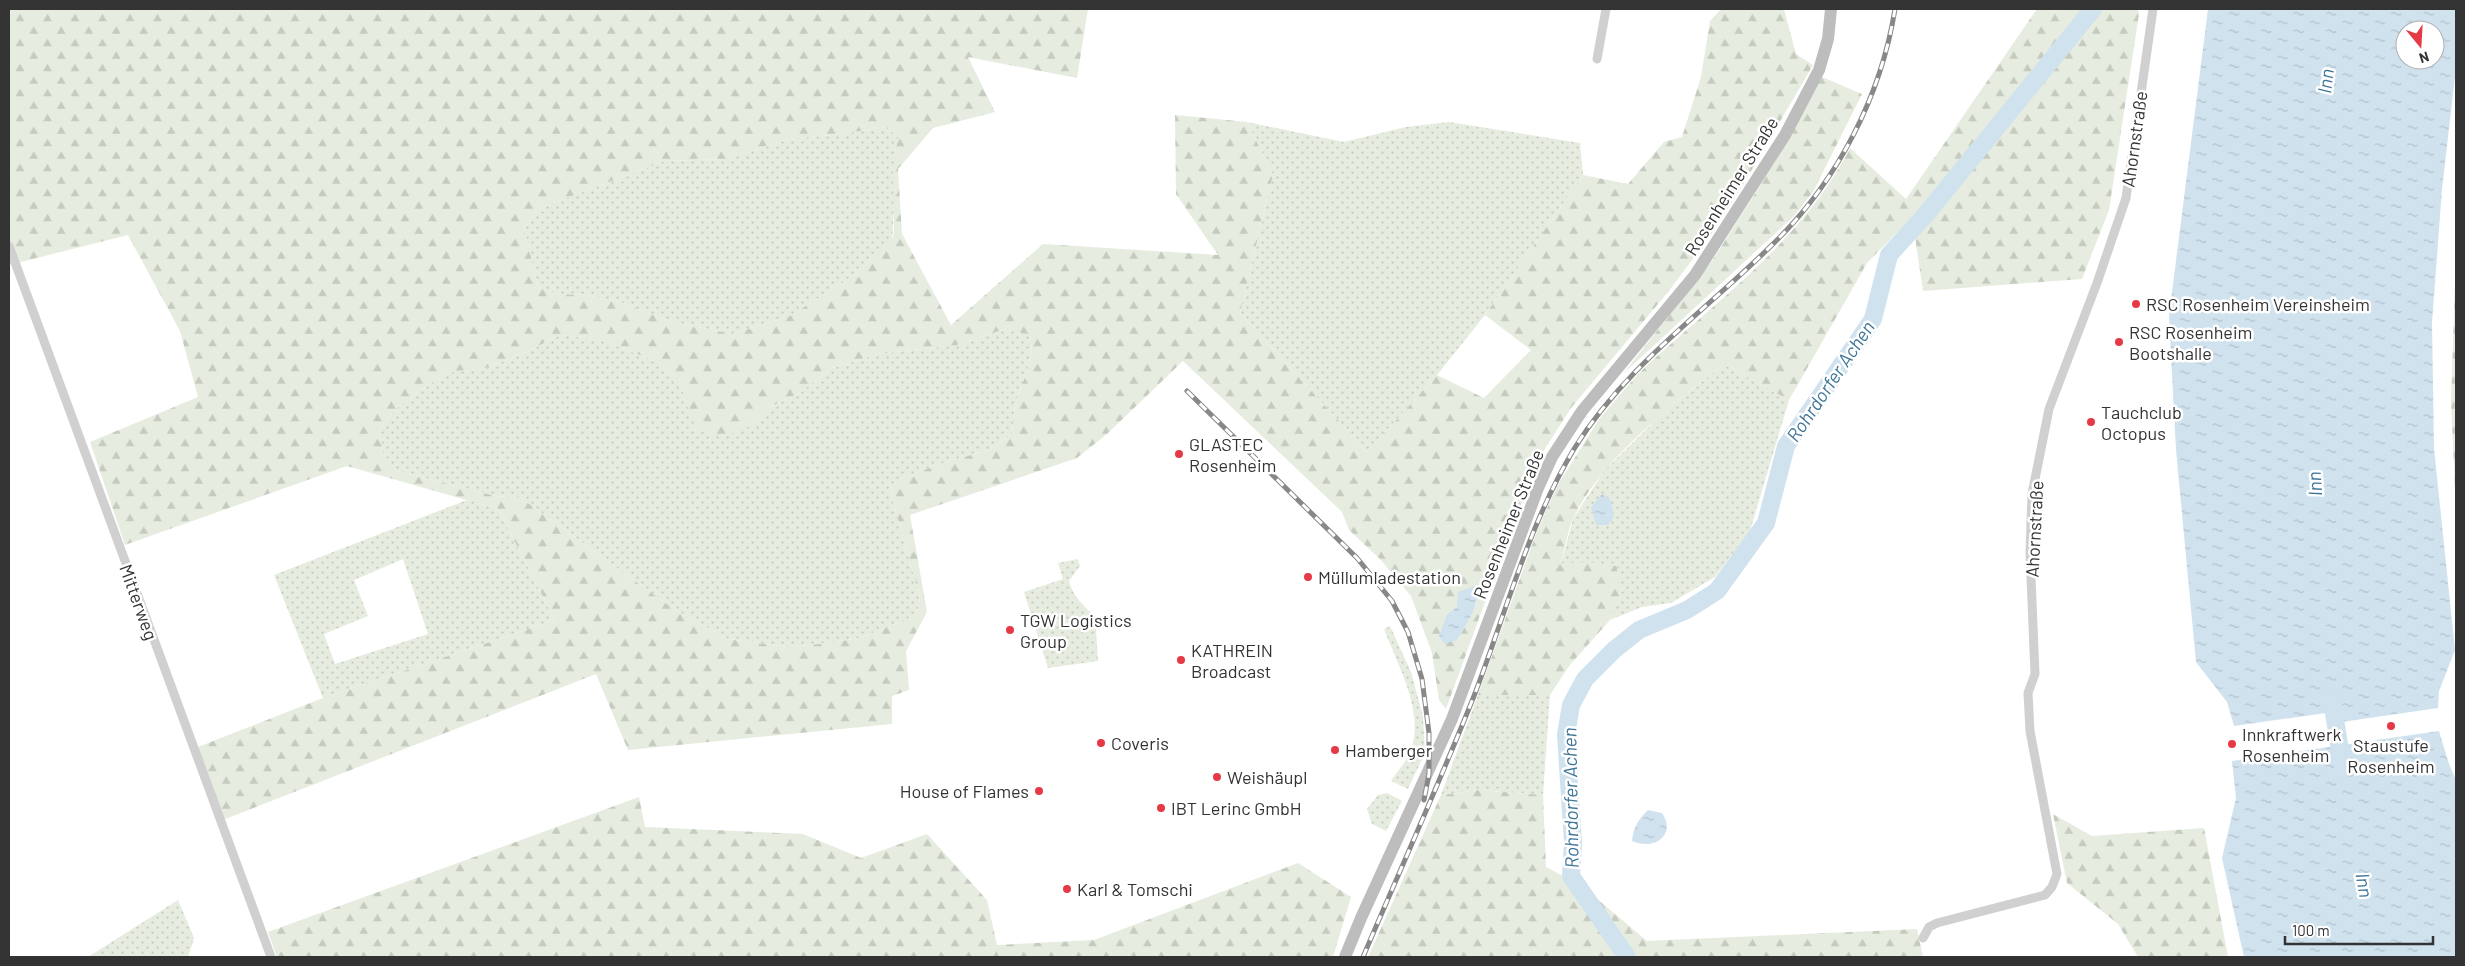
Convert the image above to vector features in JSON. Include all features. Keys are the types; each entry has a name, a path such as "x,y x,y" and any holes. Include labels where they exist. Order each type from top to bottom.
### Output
{"main road":[{"name":"Rosenheimer Straße","path":"1345,957 1452,720 1538,488 1552,457 1582,411 1695,275 1754,185 1808,95 1819,70 1828,39 1831,9"}],"street":[{"path":"1597,59 1606,9"},
{"name":"Ahornstraße","path":"1924,938 1929,927 1937,923 2044,895 2056,882 2057,874 2052,842 2030,731 2028,693 2035,674 2030,552 2032,494 2049,408 2094,292 2126,198 2153,9"},
{"name":"Mitterweg","path":"9,246 270,957"}],"green space":[{"path":"9,9 1088,9 1077,78 968,57 995,112 933,128 898,169 902,234 951,325 1043,244 1218,255 1176,194 1175,115 1247,122 1273,175 1240,313 1367,452 1437,375 1484,398 1531,350 1485,315 1583,175 1628,184 1664,142 1682,137 1701,77 1710,21 1721,9 1784,9 1796,54 1813,65 1743,185 1710,236 1668,292 1571,408 1541,455 1512,528 1446,709 1439,700 1432,653 1411,596 1380,559 1349,530 1342,512 1183,361 1107,434 1077,458 910,515 927,612 906,651 909,690 892,696 892,724 628,750 596,674 223,820 198,747 323,698 555,620 498,509 347,466 125,545 90,442 198,397 180,331 128,235 9,265","holes":["887,127 898,137 893,171 894,232 891,243 849,279 788,317 732,334 669,321 620,302 586,295 556,294 538,286 524,228 537,209 665,161 726,159 789,139","1008,328 1032,336 1031,360 1015,405 1012,434 989,450 946,462 902,478 889,487 920,597 917,615 860,638 788,647 728,639 675,610 521,498 496,496 397,471 383,454 380,427 400,405 431,383 454,371 483,369 522,354 560,335 602,340 660,363 680,380 685,401 697,430 723,437 753,425 768,408 799,393 832,368 878,354 957,345","1479,592 1473,613 1457,640 1447,614"]},
{"path":"2037,9 2138,9 2139,14 2109,210 2082,279 1923,291 1912,217 1867,263 1789,400 1724,364 1661,415 1619,455 1585,497 1573,519 1561,563 1590,562 1616,566 1622,590 1610,620 1569,666 1550,695 1478,695 1537,531 1557,486 1600,418 1638,374 1754,270 1782,242 1830,182 1850,148 1906,199"},
{"path":"1822,77 1862,94 1813,192 1794,216 1623,374 1712,261 1758,189"},
{"path":"1247,122 1344,142 1406,127 1449,122 1580,143 1583,175 1485,315 1437,375 1367,452 1240,313 1273,175"},
{"path":"887,127 898,137 892,243 849,279 788,317 732,334 669,321 620,302 586,295 556,294 538,286 524,228 537,209 665,161 726,159 789,139"},
{"path":"2456,253 2456,513 2451,401"},
{"path":"1008,328 1032,335 1031,360 1015,405 1012,434 989,450 946,462 902,478 889,487 920,597 917,615 860,638 788,647 728,639 675,610 521,498 496,496 397,471 383,454 380,427 400,405 431,383 454,371 483,369 522,354 560,335 602,340 660,363 680,380 685,401 753,425 768,408 799,393 832,368 878,354 957,345"},
{"path":"1724,364 1789,400 1750,531 1715,577 1671,603 1642,607 1610,620 1622,590 1561,564 1573,519 1604,471 1663,413"},
{"path":"467,500 498,509 555,620 323,698 274,575","holes":["403,559 428,634 335,664 324,634 368,616 354,580"]},
{"path":"1078,559 1080,566 1069,581 1076,596 1095,616 1098,661 1048,668 1024,592 1063,579 1058,563"},
{"path":"1390,626 1411,672 1423,716 1425,753 1408,789 1391,781 1406,761 1412,748 1415,733 1412,703 1402,672 1384,629"},
{"path":"1478,695 1550,695 1543,795 1478,790 1441,795"},
{"path":"1478,790 1543,795 1546,867 1582,886 1647,941 1917,929 1923,957 1368,957 1441,795"},
{"path":"1387,793 1402,801 1386,831 1372,824 1367,809 1378,795"},
{"path":"639,797 645,827 803,834 861,858 927,834 987,900 997,945 1094,940 1298,863 1351,897 1333,957 277,957 268,932"},
{"path":"2053,814 2092,836 2204,828 2228,957 2138,957 2118,924 2067,883"},
{"path":"178,900 194,938 188,957 88,957"}],"water":[{"path":"2208,9 2456,9 2456,68 2442,189 2432,323 2434,448 2455,650 2439,691 2438,708 2328,724 2326,713 2234,726 2227,702 2196,662 2176,450 2169,316"},
{"path":"1602,494 1611,500 1614,517 1608,525 1596,525 1591,507"},
{"path":"1475,586 1479,592 1473,613 1457,640 1445,644 1439,636 1447,614 1457,607 1458,592"},
{"path":"2439,731 2456,780 2456,957 2244,957 2222,858 2236,798 2232,761"},
{"path":"1648,810 1662,813 1667,828 1661,839 1648,844 1640,844 1632,841 1634,832 1641,817"}],"waterway":[{"name":"Rohrdorfer Achen","path":"1627,957 1571,876 1573,843 1566,735 1571,705 1585,679 1614,650 1639,630 1687,610 1717,591 1766,523 1786,446 1873,319 1889,255 1927,213 2093,9"},
{"name":"Inn","path":"2332,701 2343,769"}],"railway":[{"path":"1363,957 1474,696 1543,508 1574,449 1595,419 1642,365 1775,242 1798,218 1818,192 1837,164 1867,105 1879,73 1895,9"},
{"path":"1187,391 1357,558 1392,601 1408,632 1422,679 1429,733 1429,774 1424,800"}],"place":[{"name":"RSC Rosenheim Vereinsheim","path":"2136,304"},
{"name":"RSC Rosenheim Bootshalle","path":"2119,342"},
{"name":"Tauchclub Octopus","path":"2091,422"},
{"name":"GLASTEC Rosenheim","path":"1179,454"},
{"name":"Müllumladestation","path":"1308,577"},
{"name":"TGW Logistics Group","path":"1010,630"},
{"name":"KATHREIN Broadcast","path":"1181,660"},
{"name":"Staustufe Rosenheim","path":"2391,726"},
{"name":"Coveris","path":"1101,743"},
{"name":"Innkraftwerk Rosenheim","path":"2232,744"},
{"name":"Hamberger","path":"1335,750"},
{"name":"Weishäupl","path":"1217,777"},
{"name":"House of Flames","path":"1039,791"},
{"name":"IBT Lerinc GmbH","path":"1161,808"},
{"name":"Karl & Tomschi","path":"1067,889"}]}
